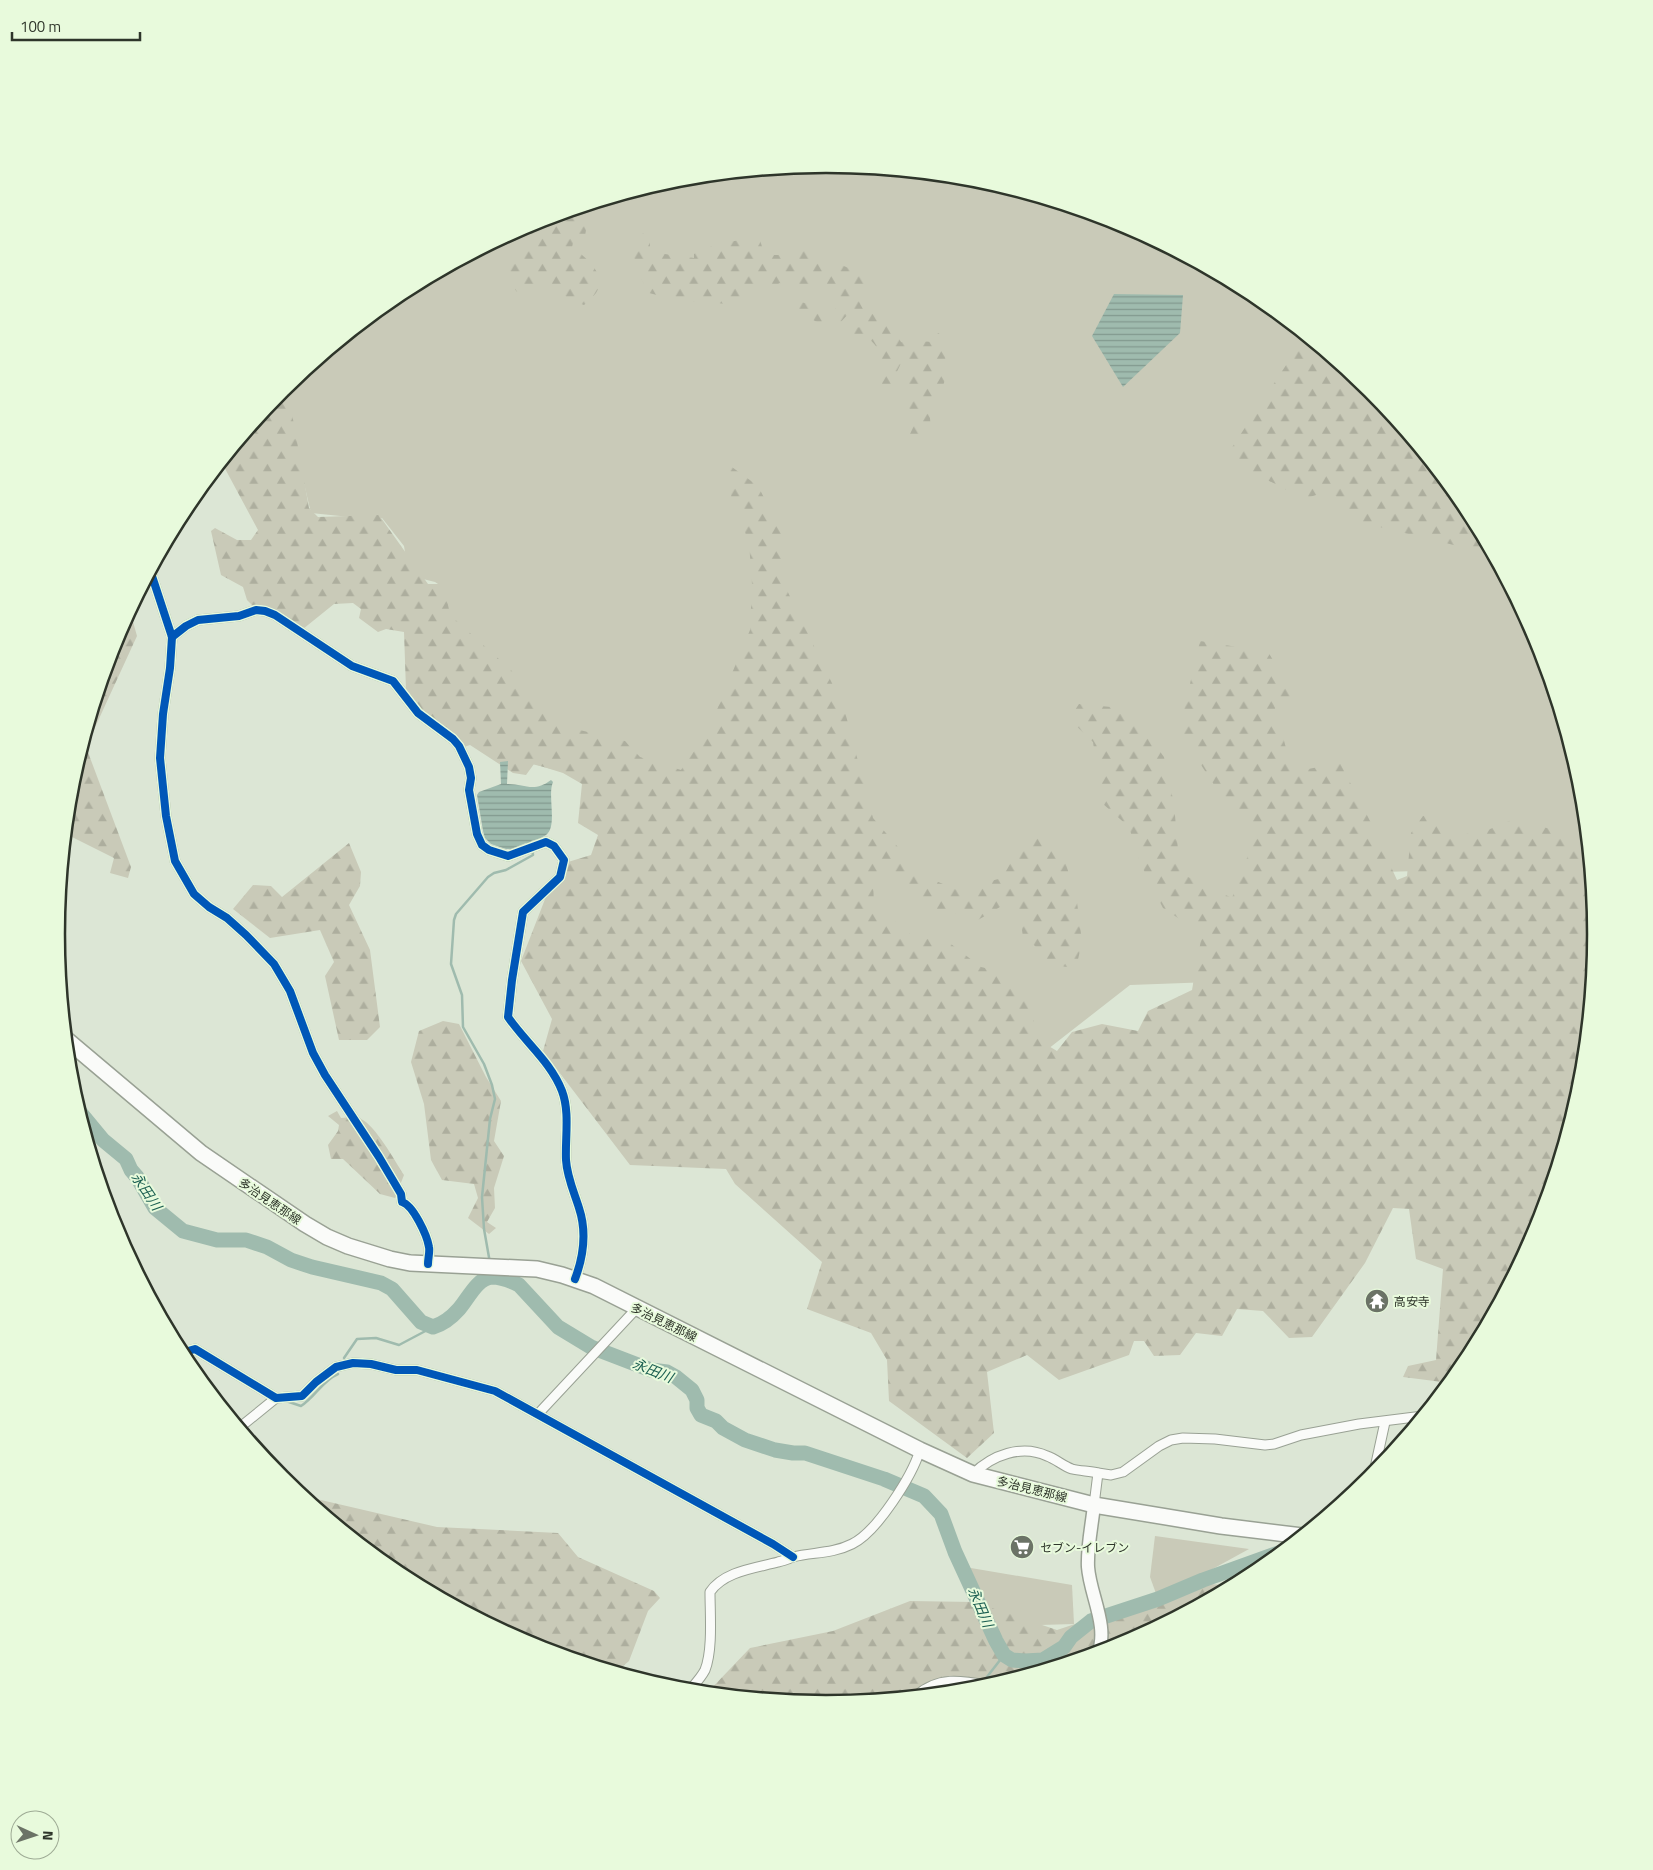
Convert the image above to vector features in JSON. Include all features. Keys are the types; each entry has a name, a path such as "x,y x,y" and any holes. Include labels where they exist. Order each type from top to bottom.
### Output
{"main road":[{"name":"多治見恵那線","path":"74,1047 201,1153 305,1224 348,1246 379,1257 428,1264 537,1269 575,1279 594,1286 920,1450 973,1474 1094,1505 1221,1526 1295,1535"}],"street":[{"path":"153,580 172,637 160,758 166,816 176,861 194,894 209,907 227,918 274,964 290,991 313,1053 325,1075 379,1157 400,1194 402,1202 406,1203 421,1224 429,1248 428,1264"},
{"path":"172,637 186,626 198,620 239,616 256,610 265,611 290,624 352,666 386,677 397,685 418,713 459,746 469,767 471,778 469,790 477,834 482,845 489,850 508,856 546,842 554,846 564,860 560,876 523,912 508,1017 548,1065 558,1082 564,1099 566,1161 572,1190 580,1209 584,1230 584,1251 575,1279"},
{"path":"538,1414 637,1308"},
{"path":"189,1351 195,1349 276,1398"},
{"path":"244,1425 276,1398 302,1396 316,1382 336,1368 354,1363 371,1364 396,1370 417,1370 432,1373 495,1391 773,1544 793,1557"},
{"path":"973,1474 980,1466 1014,1451 1022,1451 1047,1456 1073,1469 1111,1475 1123,1472 1159,1446 1171,1440 1183,1438 1215,1439 1265,1445 1308,1433 1416,1417"},
{"path":"1377,1461 1385,1422"},
{"path":"694,1685 704,1671 707,1661 710,1633 710,1592 714,1586 726,1578 793,1557 838,1550 854,1544 868,1533 906,1482 920,1450"},
{"path":"1098,1473 1088,1566 1101,1627 1102,1645"},
{"path":"926,1690 941,1682 964,1680 973,1682"}],"green space":[{"path":"826,173 876,175 926,180 1024,199 1118,231 1163,252 1250,302 1329,362 1438,480 1486,554 1530,644 1548,690 1573,786 1584,866 1383,872 1266,980 1130,985 1048,1049 579,776 485,752 441,586 435,582 419,578 406,558 404,546 382,518 311,513 285,401 324,362 403,302 490,252 535,231 629,199 727,180 777,175"},
{"path":"581,214 586,230 585,236 575,236 572,247 588,261 597,273 599,286 596,293 584,305 567,299 560,289 542,285 532,291 517,292 507,279 504,266 527,241 525,236"},
{"path":"644,232 650,234 650,252 694,258 694,254 718,244 743,240 760,240 763,250 770,251 774,255 780,255 784,248 792,247 817,254 824,261 836,263 859,272 867,272 871,278 866,290 860,292 859,301 863,309 870,311 874,315 890,312 894,314 886,322 894,330 901,342 933,342 938,333 943,336 947,373 943,386 934,393 929,401 931,434 910,440 910,434 916,420 909,408 911,395 905,391 909,362 902,361 888,394 883,395 881,385 883,363 880,353 872,341 864,335 854,339 850,333 853,328 861,327 862,316 851,311 838,325 831,325 816,322 798,311 796,305 800,302 814,306 824,316 833,314 837,306 829,294 825,282 813,283 796,291 792,287 780,283 772,287 758,285 753,297 741,305 677,300 649,293 637,271 632,248"},
{"path":"1298,337 1329,362 1399,433 1431,471 1460,512 1487,556 1462,547 1355,521 1331,490 1304,499 1225,458 1298,347"},
{"path":"289,396 309,508 318,517 379,515 428,584 444,584 450,615 511,670 541,709 559,725 625,741 640,757 681,770 708,731 750,630 752,584 749,542 732,501 725,462 758,486 781,531 782,580 844,708 873,818 922,875 957,890 1002,878 1012,860 1035,837 1062,850 1077,902 1082,942 1076,968 1043,964 1035,946 1023,937 1019,909 1000,907 978,920 930,907 913,890 884,870 873,883 874,903 911,935 951,944 981,967 998,971 1026,1002 1042,1042 1057,1051 1072,1032 1102,1024 1138,1031 1148,1011 1192,990 1202,934 1163,908 1140,863 1129,827 1102,803 1093,742 1069,719 1079,704 1111,707 1144,730 1164,757 1174,804 1180,873 1232,898 1256,834 1218,791 1179,731 1200,641 1268,652 1297,698 1274,704 1289,759 1308,769 1340,763 1370,821 1397,880 1407,876 1411,833 1423,816 1443,814 1449,836 1483,832 1514,819 1581,837 1586,885 1588,935 1586,985 1573,1084 1562,1132 1548,1180 1530,1226 1486,1316 1460,1358 1443,1382 1403,1377 1408,1366 1436,1360 1443,1269 1416,1259 1409,1209 1393,1208 1365,1263 1312,1337 1289,1338 1263,1311 1237,1309 1222,1336 1196,1333 1180,1355 1154,1356 1144,1341 1134,1341 1129,1355 1059,1380 1027,1355 987,1372 994,1433 967,1458 889,1401 887,1360 871,1333 807,1309 822,1262 735,1184 726,1169 630,1165 543,1051 552,1019 521,961 554,876 568,862 591,855 598,835 578,823 582,784 563,773 534,764 526,775 513,773 470,745 464,747 424,714 406,690 404,632 386,629 378,632 359,618 361,609 353,603 334,604 303,629 255,608 247,600 243,587 221,575 211,531 215,528 237,540 251,540 258,530 225,468"},
{"path":"133,622 137,636 93,733 105,690"},
{"path":"88,752 131,867 128,878 110,873 114,858 72,837"},
{"path":"349,843 361,872 360,886 349,905 370,950 380,1027 367,1040 339,1040 325,976 334,962 320,930 270,938 233,909 253,885 271,886 282,897"},
{"path":"443,1021 459,1024 486,1077 501,1101 494,1141 504,1156 494,1188 495,1208 487,1222 496,1228 489,1234 468,1218 478,1198 474,1184 442,1180 431,1160 424,1104 411,1062 419,1031"},
{"path":"337,1111 341,1118 361,1119 372,1128 384,1144 404,1175 395,1198 380,1194 343,1159 331,1159 328,1145 338,1131 339,1125 328,1116"},
{"path":"314,1498 437,1527 558,1533 578,1557 654,1591 660,1598 648,1611 629,1661 620,1668 535,1639 490,1618 403,1568 363,1539"},
{"path":"1155,1536 1249,1549 1158,1599 1150,1577"},
{"path":"965,1567 1072,1585 1074,1624 1040,1625 986,1620"},
{"path":"1198,1583 1222,1585 1163,1618 1118,1639 1024,1671 975,1682 926,1690 876,1695 777,1695 712,1688 750,1648 833,1631 910,1601 974,1602 1057,1630"}],"shaded area":[{"path":"1114,294 1183,295 1180,333 1123,387 1092,336"},
{"path":"508,761 507,784 534,787 551,780 553,782 551,788 552,818 550,831 539,839 531,841 532,845 528,847 526,843 511,849 491,844 485,838 483,831 477,795 479,792 501,784 500,762"}],"waterway":[{"path":"490,1263 484,1229 482,1197 490,1119 495,1099 484,1064 463,1027 462,995 451,964 454,920 456,914 488,877 494,873 506,870 533,855 532,848"},
{"name":"永田川","path":"89,1123 103,1140 126,1159 155,1208 183,1231 217,1240 246,1240 312,1267 381,1283 392,1289 421,1322 433,1327 453,1315 482,1281 492,1277 509,1281 519,1285 558,1327 591,1347 651,1370 667,1372 676,1377 692,1390 701,1415 716,1421 723,1428 745,1440 775,1450 805,1453 884,1479 924,1496 941,1514 955,1552 996,1641 1004,1655 1012,1660 1043,1660 1064,1647 1071,1637 1091,1621 1158,1599 1203,1580 1263,1558"},
{"path":"344,1358 357,1339 376,1338 399,1345 433,1327"},
{"path":"286,1401 301,1406 328,1380 338,1374"},
{"path":"985,1680 1004,1655"},
{"path":"1043,1660 1044,1665"}],"cycle path":[{"path":"153,580 172,637 160,758 166,816 175,861 194,894 209,907 227,918 274,964 290,991 313,1053 325,1075 379,1157 401,1194 402,1202 411,1209 419,1221 429,1247 428,1264"},
{"path":"172,637 186,626 198,620 239,616 256,610 265,611 275,615 352,666 393,681 418,713 453,739 459,746 469,767 471,778 469,790 477,834 482,845 489,850 508,856 546,842 554,846 564,860 560,877 523,912 508,1017 545,1061 562,1091 567,1116 567,1166 584,1235 581,1261 575,1279"},
{"path":"189,1351 195,1349 276,1398 302,1396 316,1382 336,1367 353,1363 371,1364 396,1370 417,1370 495,1391 773,1544 793,1557"}],"place":[{"name":"高安寺","path":"1377,1301"},
{"name":"セブン-イレブン","path":"1022,1547"}]}
